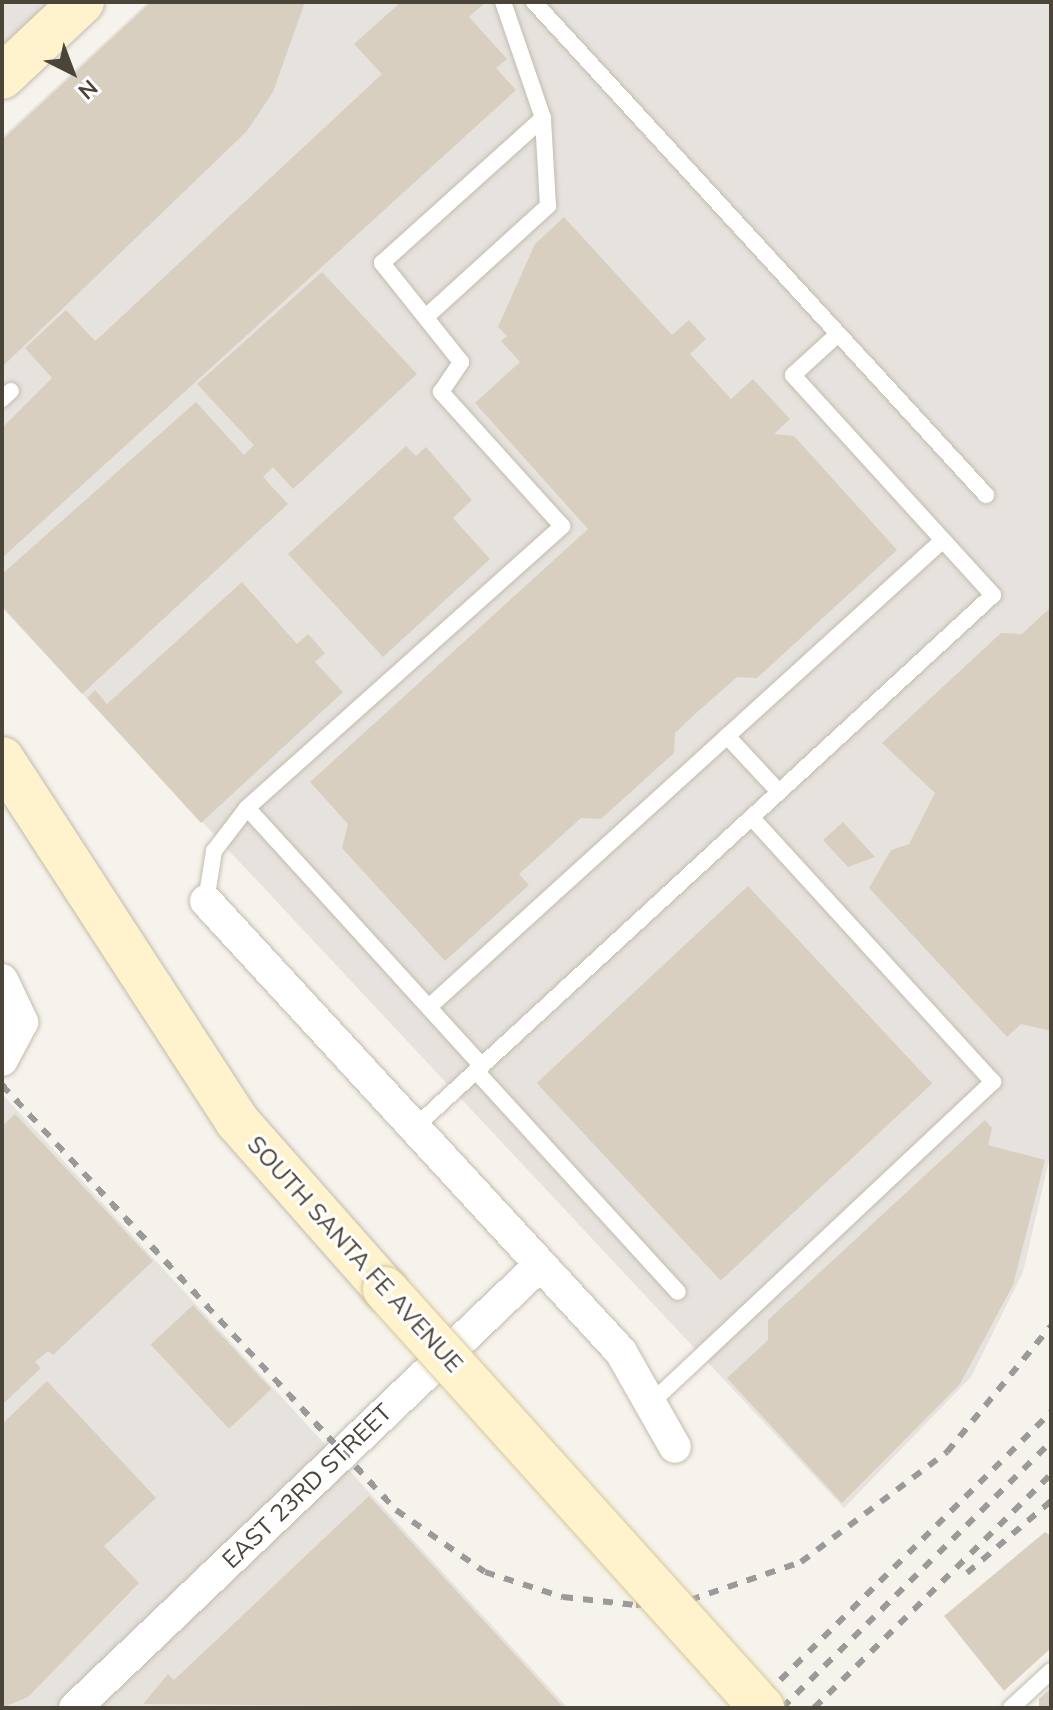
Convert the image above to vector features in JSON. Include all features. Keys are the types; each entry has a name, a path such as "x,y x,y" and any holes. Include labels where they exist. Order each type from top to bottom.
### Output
{"main road":[{"path":"2,77 82,2"},
{"name":"SOUTH SANTA FE AVENUE","path":"2,759 237,1121 762,1708"}],"street":[{"path":"206,901 621,1352 654,1400 675,1447"},
{"path":"2,980 22,1022 2,1060"},
{"name":"EAST 23RD STREET","path":"75,1708 540,1265"}],"lane":[{"path":"427,316 548,206 543,118 503,2"},
{"path":"534,2 986,495"},
{"path":"206,901 214,851 247,808 562,526 441,392 461,362 382,263 543,118"},
{"path":"414,1128 993,595 793,375 838,334"},
{"path":"430,1006 943,540"},
{"path":"727,736 779,792"},
{"path":"247,808 430,1006 479,1068 678,1292"},
{"path":"654,1400 993,1082 752,818"},
{"path":"1011,1708 1051,1671"}],"shaded area":[{"path":"2,2 49,2 2,46"},
{"path":"148,2 1051,2 1051,1152 1023,1272 971,1377 844,1508 2,608 2,137"},
{"path":"2,1094 568,1708 2,1708"}],"building":[{"path":"151,2 305,2 273,92 247,131 2,367 2,140"},
{"path":"401,2 486,2 469,17 507,59 496,68 516,90 2,558 2,428 52,378 25,348 66,310 95,341 103,334 382,74 354,44"},
{"path":"564,217 672,335 689,320 706,339 690,354 731,399 753,379 790,419 774,434 794,436 897,550 757,678 737,677 694,715 675,733 674,753 601,819 581,818 519,874 529,885 445,961 342,848 348,824 310,782 588,529 475,403 520,362 501,341 507,336 498,327 535,244"},
{"path":"322,272 417,374 293,489 273,467 263,477 288,504 82,694 2,606 2,574 196,402 244,455 254,445 197,384"},
{"path":"406,446 416,456 426,447 472,500 453,518 490,559 383,657 288,554"},
{"path":"242,582 297,644 308,634 325,653 315,662 343,692 201,823 87,698 95,690 107,704"},
{"path":"1051,607 1051,1031 1021,1024 1007,1037 869,888 891,850 909,844 935,793 882,743 1001,633 1022,634"},
{"path":"843,822 875,857 848,867 823,840"},
{"path":"748,886 932,1083 721,1281 537,1083"},
{"path":"15,1114 153,1261 53,1355 48,1351 35,1362 41,1368 2,1405 2,1126"},
{"path":"985,1120 992,1128 988,1145 1045,1160 1013,1285 960,1384 842,1503 727,1378 768,1340 768,1320"},
{"path":"193,1305 271,1389 229,1429 151,1345"},
{"path":"47,1381 156,1498 104,1546 139,1583 28,1697 2,1708 2,1424"},
{"path":"369,1496 564,1708 143,1704 168,1674 174,1680"},
{"path":"1045,1532 1051,1536 1051,1648 1004,1691 944,1616"},
{"path":"1051,1688 1051,1708 1039,1708 1039,1699"}],"railway":[{"path":"2,1085 396,1510 485,1572 563,1597 636,1605 690,1600 801,1562 947,1452 1051,1326"},
{"path":"752,1708 1051,1412"},
{"path":"782,1708 1051,1442"},
{"path":"814,1708 1051,1474"},
{"path":"967,1573 1051,1501"}]}
